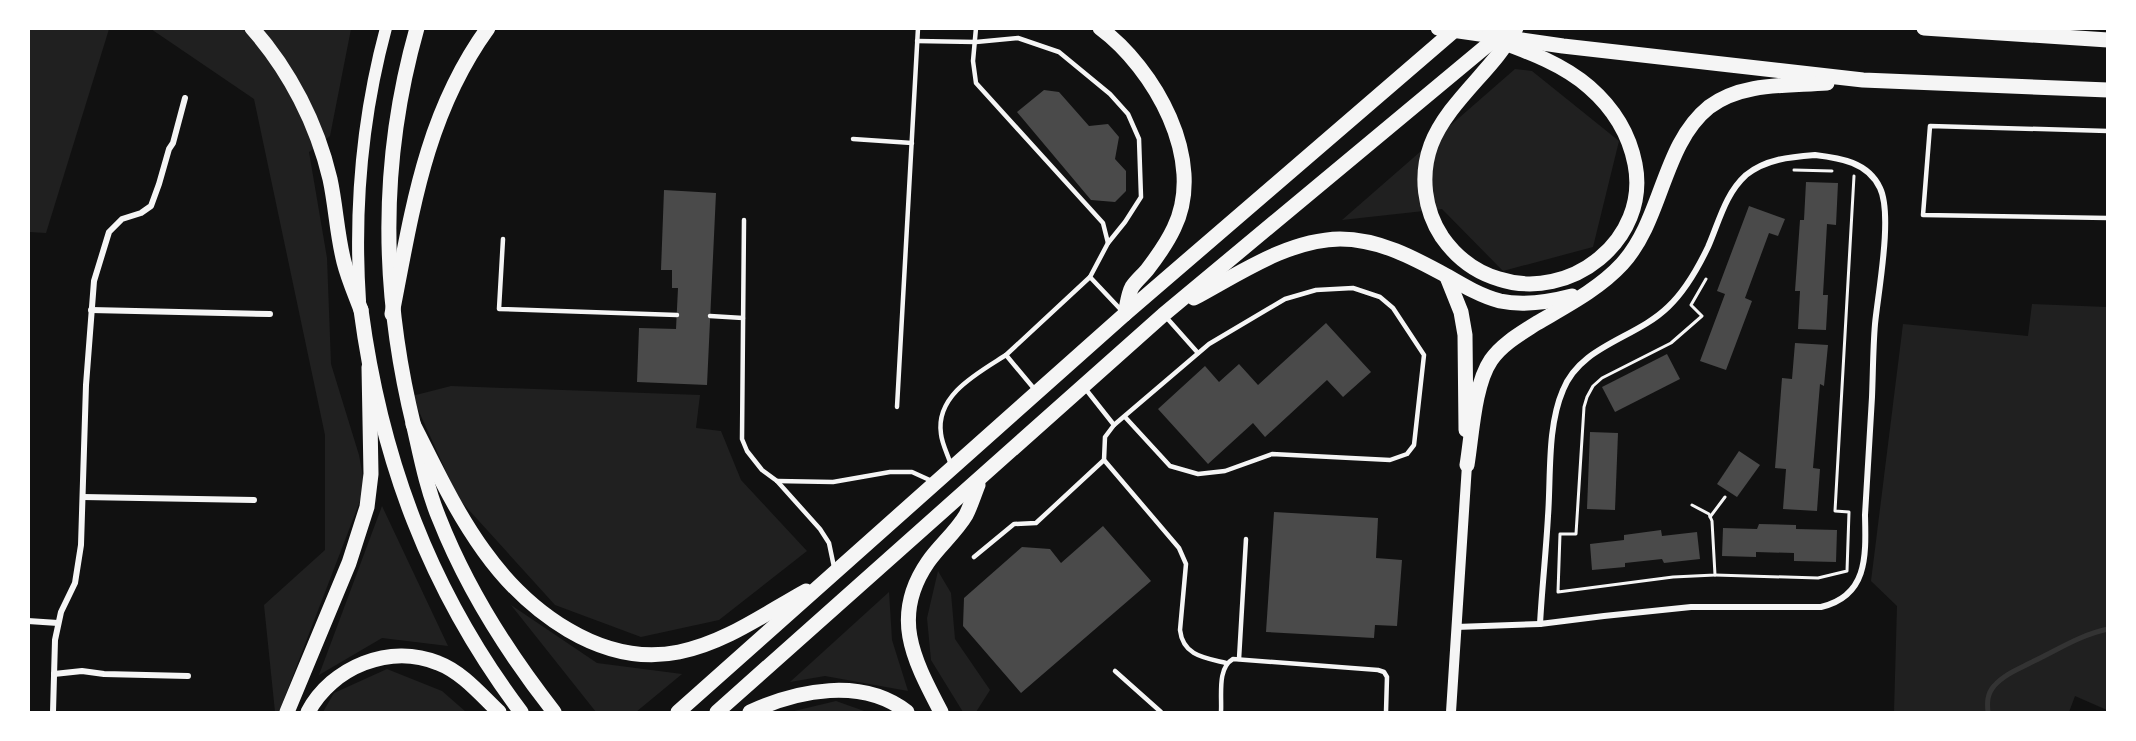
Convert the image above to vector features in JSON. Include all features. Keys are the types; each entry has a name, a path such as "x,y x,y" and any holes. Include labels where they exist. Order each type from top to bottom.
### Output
{"main road":[{"path":"252,28 299,96 318,138 333,194 344,262 361,310"},
{"path":"386,28 370,94 362,155 357,246 361,310 369,367 394,469 436,575 465,629 521,712"},
{"path":"417,28 402,87 389,191 388,236 392,314 405,393 429,492 464,572 495,631 554,712"},
{"path":"392,314 428,148 460,73 488,28"},
{"path":"1100,28 1131,57 1157,92 1176,138 1183,168 1182,197 1175,226 1158,254 1131,288 1125,314"},
{"path":"1438,28 1563,46 1863,80 2108,90"},
{"path":"678,712 1125,314 1457,28"},
{"path":"717,712 1163,315 1508,28"},
{"path":"1485,36 1543,58 1589,88 1611,111 1626,135 1631,149 1635,165 1635,195 1627,222 1611,248 1589,267 1561,280 1533,285 1517,284 1478,271 1466,263 1446,242 1432,218 1425,190 1426,160 1437,131 1499,54 1516,28"},
{"path":"1924,28 2108,40"},
{"path":"2093,28 2108,33"},
{"path":"1467,465 1481,379 1493,358 1512,339 1612,275 1632,253 1647,225 1684,136 1710,106 1723,98 1750,89 1863,80"},
{"path":"1163,315 1269,258 1297,248 1340,239 1389,248 1485,296 1520,303 1552,301 1586,292"},
{"path":"1447,276 1461,312 1465,335 1467,465"},
{"path":"287,712 349,563 367,507 371,465 369,367"},
{"path":"413,424 457,509 500,572 520,592 559,623 600,646 621,652 641,654 660,654 694,648 724,636 832,575"},
{"path":"941,712 920,672 910,644 907,616 909,602 927,564 965,516 980,480"},
{"path":"308,712 321,693 345,672 361,664 393,656 409,656 440,663 464,679 499,712"},
{"path":"750,712 784,699 842,690 874,696 907,712"}],"street":[{"path":"53,712 55,640 61,612 75,582 79,564 91,310 97,266 109,232 122,219 141,213 151,206 173,143 185,98"},
{"path":"1456,627 1540,624 1691,607 1821,607 1837,603 1850,594 1859,580 1866,540 1865,515 1875,325 1882,273 1884,222 1881,190 1874,177 1863,167 1848,161 1815,155 1780,159 1762,165 1746,175 1733,189 1697,268 1668,307 1650,322 1587,356 1572,371 1559,400 1552,442 1540,624"},
{"path":"91,310 270,314"},
{"path":"1450,712 1467,465"},
{"path":"83,497 254,500"},
{"path":"28,621 58,623"},
{"path":"54,674 82,671 104,674 188,676"}],"lane":[{"path":"897,407 918,28"},
{"path":"976,28 973,61 976,83 1103,223 1108,243"},
{"path":"917,41 975,42 1018,38 1059,52 1110,94 1128,114 1139,139 1140,196 1125,222 1108,243 1090,277 1005,355 965,382 944,406 940,433 952,469"},
{"path":"2108,131 1930,126 1923,215 2108,218"},
{"path":"853,139 912,143"},
{"path":"744,220 742,438 747,451 762,470 777,481 820,529 829,543 832,575"},
{"path":"503,239 500,309 677,315"},
{"path":"1090,277 1125,314"},
{"path":"974,557 1014,524 1036,523 1104,460 1106,437 1114,425 1198,353 1209,344 1286,299 1316,290 1353,288 1380,297 1393,308 1424,355 1414,445 1407,454 1390,460 1272,454 1225,471 1198,474 1170,466 1125,417"},
{"path":"1163,315 1198,353"},
{"path":"710,316 743,318"},
{"path":"1005,355 1038,393"},
{"path":"1083,386 1114,425"},
{"path":"1104,460 1179,548 1186,564 1180,630 1187,648 1195,655 1226,663"},
{"path":"777,481 833,482 890,472 912,471 936,483"},
{"path":"1239,659 1246,538"},
{"path":"1221,712 1223,670 1226,663 1233,658 1384,672 1387,677 1386,712"},
{"path":"1115,671 1161,712"}],"path":[{"path":"1784,170 1839,171"},
{"path":"1709,272 1690,305 1702,316 1671,343 1602,378 1593,386 1587,397 1582,427 1576,534 1560,534 1558,592 1673,577 1714,575 1818,578 1847,571 1849,512 1834,512 1854,174 1851,172"},
{"path":"1710,517 1725,497"},
{"path":"1692,505 1704,511 1712,521 1714,575"}],"shaded area":[{"path":"29,28 109,29 46,233 29,232"},
{"path":"151,29 351,29 330,136 309,152 327,258 331,364 359,455 365,488 279,712 275,712 264,605 325,550 325,435 254,99"},
{"path":"1515,69 1532,71 1619,141 1593,247 1503,271 1442,209 1342,220"},
{"path":"2032,304 2107,307 2107,710 2075,696 2069,712 1894,712 1897,606 1871,581 1903,324 2028,336"},
{"path":"451,386 700,395 696,428 721,431 741,480 807,551 719,620 641,637 555,605 458,498 412,396"},
{"path":"382,506 448,646 382,638 319,675"},
{"path":"938,571 951,593 955,639 990,690 976,712 963,712 931,660 927,618"},
{"path":"889,592 892,640 908,691 825,676 790,682"},
{"path":"511,605 597,663 682,674 636,712 596,712"},
{"path":"387,669 442,691 466,712 323,712 334,693"},
{"path":"836,701 867,712 790,712"}],"building":[{"path":"1044,90 1059,92 1089,126 1108,124 1119,137 1115,159 1126,171 1126,191 1115,202 1091,200 1017,112"},
{"path":"1806,182 1838,183 1836,225 1827,224 1823,295 1828,295 1826,330 1798,329 1800,291 1795,291 1800,220 1804,220"},
{"path":"664,190 716,193 707,385 637,382 639,328 676,329 678,288 672,288 672,270 661,270"},
{"path":"1749,206 1785,219 1778,236 1769,233 1745,298 1752,301 1726,370 1700,361 1725,294 1717,291"},
{"path":"1326,323 1371,372 1343,397 1327,380 1265,437 1253,423 1208,464 1158,409 1205,366 1219,382 1239,364 1258,385"},
{"path":"1795,343 1828,345 1824,386 1820,384 1813,468 1820,469 1817,511 1783,509 1786,469 1775,468 1782,378 1792,379"},
{"path":"1667,354 1680,379 1615,412 1602,387"},
{"path":"1590,432 1618,433 1615,510 1587,509"},
{"path":"1739,451 1760,465 1737,497 1717,484"},
{"path":"1274,512 1378,518 1376,558 1402,560 1397,626 1375,625 1374,638 1266,632"},
{"path":"1759,524 1796,525 1796,529 1837,530 1836,562 1794,561 1794,553 1756,552 1756,557 1722,556 1723,528 1757,529"},
{"path":"1103,526 1151,581 1021,693 963,626 964,598 1022,547 1050,549 1061,563"},
{"path":"1661,530 1662,536 1697,532 1700,559 1664,563 1662,559 1625,563 1625,567 1592,570 1590,544 1624,540 1624,535"}],"waterway":[{"path":"1988,712 1990,692 2003,678 2070,643 2108,629"}]}
